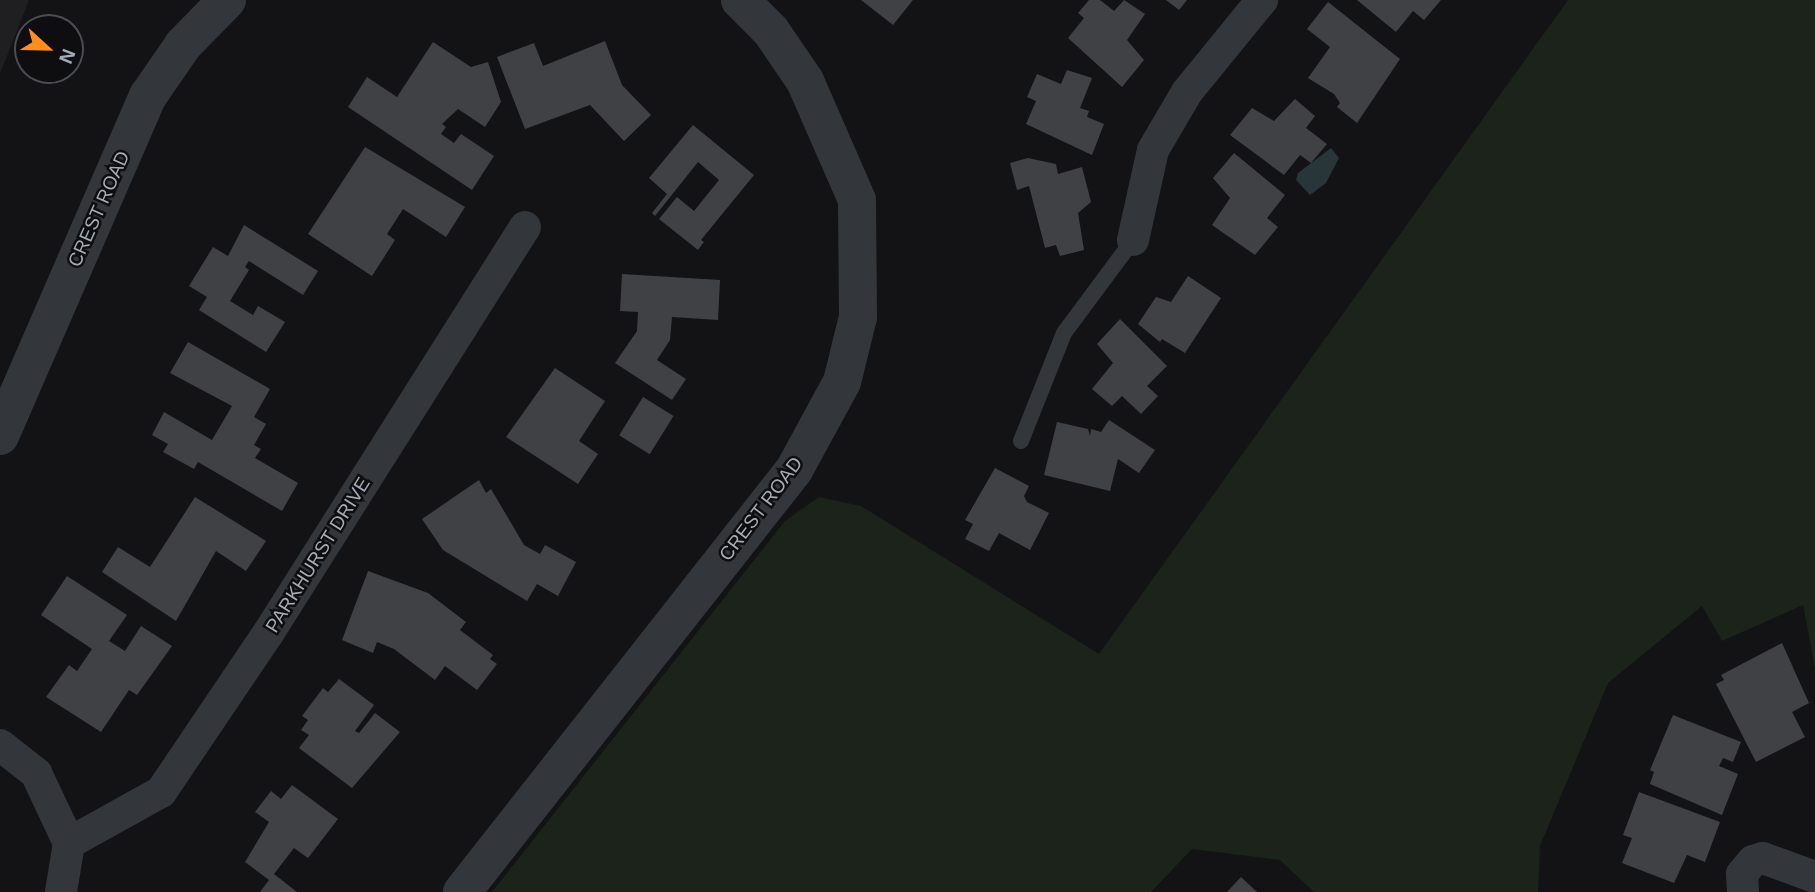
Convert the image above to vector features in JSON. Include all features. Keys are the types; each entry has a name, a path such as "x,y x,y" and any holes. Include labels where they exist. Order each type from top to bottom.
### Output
{"street":[{"name":"CREST ROAD","path":"0,436 148,96 183,44 227,0"},
{"name":"CREST ROAD","path":"462,892 794,470 842,382 858,317 857,200 805,81 771,31 740,0"},
{"path":"1133,240 1153,150 1187,92 1262,0"},
{"name":"PARKHURST DRIVE","path":"69,844 161,792 269,632 525,227"},
{"path":"0,745 36,773 69,844 61,892"},
{"path":"1743,892 1742,874 1753,861 1763,858 1815,877"}],"lane":[{"path":"1021,442 1064,333 1133,240"}],"shaded area":[{"path":"0,0 29,0 24,14 14,14 14,38 0,74"},
{"path":"1568,0 1815,0 1815,668 1803,605 1722,641 1702,606 1608,683 1540,846 1538,892 1314,892 1280,860 1192,849 1151,892 492,892 785,521 819,497 861,506 1099,654"},
{"path":"1331,148 1339,158 1326,183 1310,195 1296,180 1298,173"}],"building":[{"path":"861,0 913,0 893,25"},
{"path":"1089,0 1100,0 1114,11 1124,0 1145,14 1127,40 1144,60 1122,87 1068,38 1084,18 1078,13"},
{"path":"1166,0 1187,0 1179,10"},
{"path":"1357,0 1441,0 1424,20 1413,11 1396,32"},
{"path":"1328,2 1400,59 1357,123 1337,107 1340,103 1334,94 1308,78 1330,47 1307,29"},
{"path":"605,41 622,85 651,115 624,141 590,105 525,129 497,57 534,43 543,66"},
{"path":"433,42 471,67 488,62 501,102 485,127 458,109 442,124 446,127 441,134 454,143 461,134 494,156 472,190 348,107 367,77 397,97"},
{"path":"1067,70 1092,78 1080,108 1089,111 1087,117 1104,124 1092,155 1026,124 1036,101 1027,97 1037,74 1061,84"},
{"path":"1295,99 1315,116 1306,128 1327,144 1311,163 1300,155 1284,175 1230,135 1252,108 1274,121"},
{"path":"693,125 754,175 701,240 704,242 698,250 659,219 677,197 694,211 719,180 698,162 655,216 652,213 667,194 649,178"},
{"path":"365,147 465,207 446,237 403,209 387,234 395,240 372,276 308,234"},
{"path":"1234,153 1285,195 1267,218 1278,227 1255,255 1212,225 1230,198 1213,178"},
{"path":"1028,158 1056,164 1058,174 1082,167 1091,202 1078,213 1084,250 1060,256 1056,245 1045,248 1029,186 1017,190 1010,163"},
{"path":"244,225 318,271 303,295 249,261 245,267 249,270 230,301 253,315 258,306 285,322 266,352 199,310 207,297 189,286 213,247 228,256"},
{"path":"622,274 720,280 718,320 672,317 670,340 657,360 686,379 672,400 615,363 637,331 638,312 620,311"},
{"path":"1188,276 1221,298 1185,353 1162,339 1160,342 1138,324 1156,297 1171,302"},
{"path":"1120,319 1167,366 1147,386 1158,396 1141,414 1122,396 1112,406 1092,389 1113,363 1097,344"},
{"path":"188,342 270,389 254,417 266,424 254,445 261,449 255,458 298,483 282,511 198,462 194,469 163,452 168,444 152,435 164,412 212,440 232,406 170,373"},
{"path":"555,368 605,401 579,441 598,454 578,484 506,437"},
{"path":"643,397 674,416 650,454 619,435"},
{"path":"1109,420 1155,450 1139,473 1118,459 1110,491 1044,475 1057,422 1088,429 1090,436 1091,429 1101,432"},
{"path":"995,468 1029,486 1024,496 1027,502 1049,513 1030,550 999,533 989,551 965,539 973,524 965,520"},
{"path":"479,480 486,493 491,489 524,545 540,554 545,545 576,562 558,596 537,584 527,601 443,550 422,519"},
{"path":"195,497 266,541 246,571 216,551 176,621 102,572 118,547 150,567"},
{"path":"368,571 428,593 466,622 460,630 493,655 490,659 497,664 477,690 445,666 435,680 394,649 377,642 373,653 342,640"},
{"path":"67,576 127,615 109,641 125,651 141,626 172,646 137,695 129,690 101,732 46,697 69,665 77,671 92,649 41,615"},
{"path":"1782,643 1809,703 1792,712 1805,737 1756,762 1716,684 1724,680 1721,675"},
{"path":"339,679 374,705 355,731 359,733 375,713 400,732 352,788 299,748 309,735 301,730 308,720 302,716 323,688 328,692"},
{"path":"1673,715 1741,742 1733,762 1723,758 1719,766 1738,774 1722,815 1650,784 1654,772 1650,770"},
{"path":"292,785 338,819 308,858 294,848 274,874 297,892 260,892 269,880 245,862 269,822 255,812 271,791 281,799"},
{"path":"1639,792 1720,822 1705,862 1687,855 1674,883 1622,863 1632,838 1623,835"},
{"path":"1241,877 1257,892 1227,892"}]}
